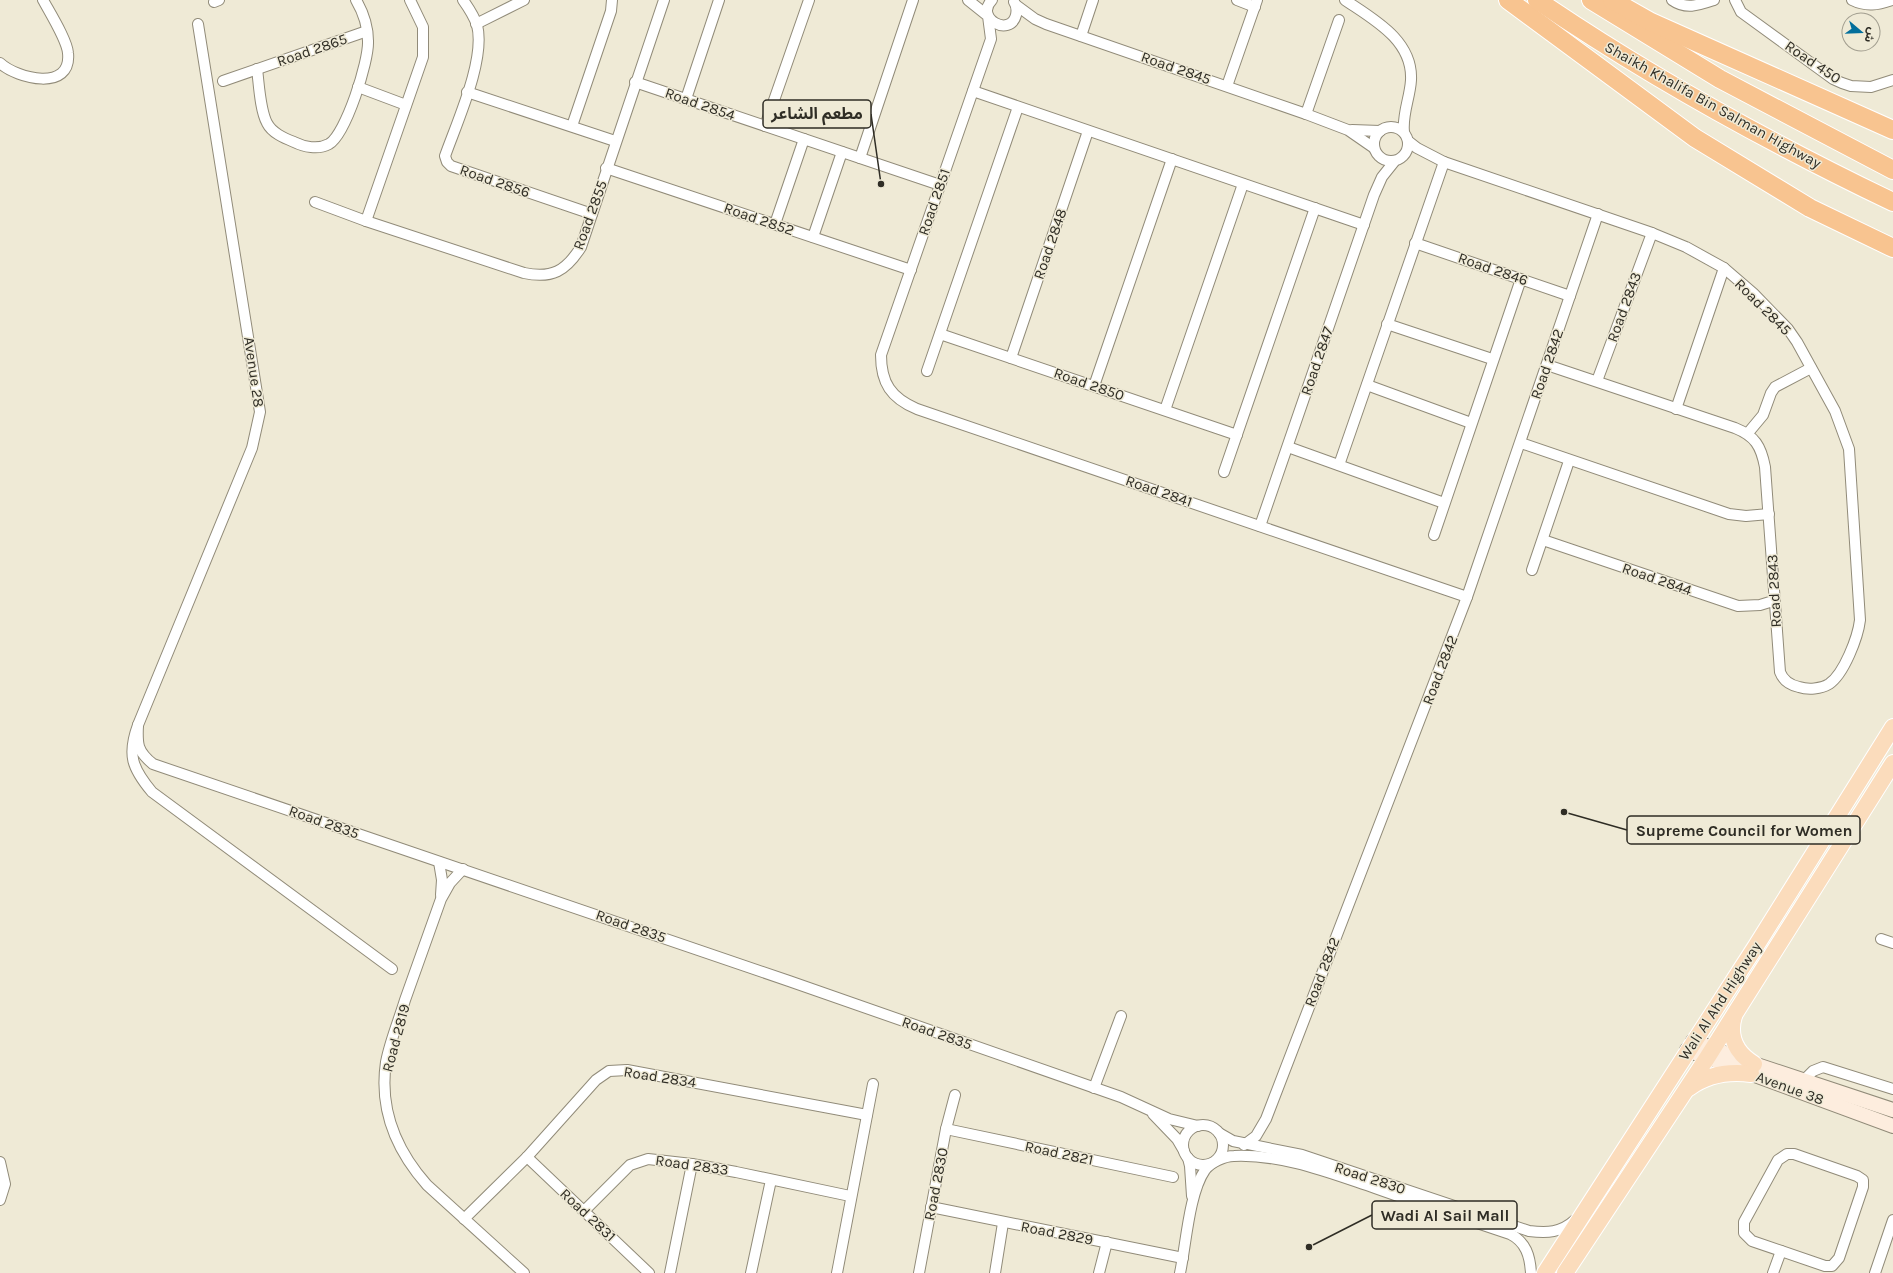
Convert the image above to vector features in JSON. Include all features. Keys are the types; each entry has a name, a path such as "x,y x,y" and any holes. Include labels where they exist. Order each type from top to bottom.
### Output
{"highway":[{"path":"1508,0 1695,138 1810,208 1893,248"},
{"name":"Shaikh Khalifa Bin Salman Highway","path":"1537,0 1581,30 1762,136 1893,202"},
{"name":"Shaikh Khalifa Bin Salman Highway","path":"1591,0 1720,79 1893,170"},
{"path":"1612,0 1651,22 1893,130"}],"main road":[{"name":"Wali Al Ahd Highway","path":"1545,1273 1690,1046 1756,946 1893,727"},
{"name":"Wali Al Ahd Highway","path":"1565,1273 1686,1091 1893,763"},
{"path":"1686,1091 1702,1080 1717,1074 1752,1069 1734,1042 1732,1028 1735,1014"}],"street":[{"path":"0,63 18,74 42,79 56,77 63,71 68,62 68,52 44,0"},
{"name":"Road 2865","path":"257,69 266,122 271,130 298,144 312,148 329,144 339,134 358,87 366,59 368,40 367,31 356,0"},
{"path":"366,221 420,67 424,43 423,27 410,0"},
{"name":"Road 2856","path":"463,0 476,24 478,41 477,60 445,156 447,162 451,166 592,214"},
{"path":"476,24 524,0"},
{"path":"572,126 611,11 612,0"},
{"name":"Road 2855","path":"315,202 366,221 524,273 539,276 564,268 572,261 581,247 615,141 664,0"},
{"path":"686,99 719,0"},
{"path":"765,126 809,0"},
{"path":"860,158 913,0"},
{"path":"968,0 988,16 994,23 1009,24 1017,12 1014,2"},
{"path":"988,16 988,7 992,0"},
{"path":"1081,36 1093,0"},
{"path":"1228,86 1256,3 1237,0"},
{"path":"1345,0 1392,34 1406,54 1411,80 1405,105 1408,150 1399,159 1386,160 1376,152 1375,138 1380,131 1390,127 1398,128 1406,136"},
{"path":"1672,0 1680,4 1692,6 1714,0"},
{"name":"Road 450","path":"1735,0 1741,12 1832,79 1851,86 1871,87 1893,80"},
{"path":"1852,0 1868,5 1880,5 1892,0"},
{"name":"Road 2845","path":"1014,2 1035,19 1046,24 1228,86 1348,130 1361,137 1376,152"},
{"name":"Road 2851","path":"881,355 988,49 991,39 988,16"},
{"path":"1306,114 1339,20"},
{"name":"Road 2845","path":"1009,24 1035,22 1046,24"},
{"name":"Avenue 28","path":"198,24 260,412 252,448 138,725 132,742 131,755 134,767 141,780 152,792 392,969"},
{"name":"Road 2851","path":"988,49 999,32 1009,24"},
{"name":"Road 2865","path":"223,81 367,31"},
{"name":"Road 2854","path":"635,82 940,185"},
{"path":"358,87 406,104"},
{"path":"973,91 1364,225"},
{"path":"467,92 615,141"},
{"path":"1390,127 1405,105"},
{"path":"928,371 1018,107"},
{"name":"Road 2845","path":"1348,130 1380,131"},
{"name":"Road 2848","path":"1011,358 1088,131"},
{"name":"Road 2845","path":"1406,136 1417,148 1440,160 1652,233 1686,247 1724,268 1754,294 1788,329 1835,411 1849,449 1860,620 1857,636 1844,664"},
{"path":"775,224 804,139"},
{"path":"813,237 842,152"},
{"name":"Road 2847","path":"1374,195 1378,176 1376,152"},
{"path":"1094,386 1172,159"},
{"name":"Road 2845","path":"1399,159 1440,160"},
{"name":"Road 2847","path":"1260,526 1374,195 1382,177 1399,159"},
{"path":"1339,465 1415,243 1440,160"},
{"name":"Road 2852","path":"606,168 911,270"},
{"path":"1165,410 1243,184"},
{"path":"1224,472 1315,208"},
{"name":"Road 2842","path":"1244,1145 1256,1136 1266,1119 1467,597 1521,443 1598,214"},
{"name":"Road 2843","path":"1597,381 1652,233"},
{"name":"Road 2846","path":"1415,243 1570,296"},
{"path":"1676,409 1724,268"},
{"path":"1434,535 1492,359 1521,279"},
{"path":"1388,324 1492,359"},
{"name":"Road 2850","path":"940,334 1237,435"},
{"name":"Road 2841","path":"881,355 881,369 885,382 893,394 904,404 1467,597"},
{"path":"1547,365 1748,434 1762,415 1775,387 1811,368"},
{"path":"1367,385 1472,423"},
{"name":"Road 2843","path":"1748,434 1756,442 1763,454 1769,514 1773,601 1780,672 1786,681 1803,688 1821,687 1830,683 1844,664"},
{"path":"1521,443 1569,461 1729,514 1746,516 1769,514"},
{"path":"1288,447 1444,503"},
{"path":"1532,570 1569,461"},
{"name":"Road 2844","path":"1543,540 1738,606 1754,606 1773,601"},
{"name":"Road 2835","path":"138,725 139,748 143,756 153,764 782,978 1094,1088 1169,1119 1198,1126"},
{"name":"Road 2819","path":"439,862 442,880 441,899"},
{"name":"Road 2819","path":"463,869 450,883 441,899 393,1036 386,1061 384,1086 386,1110 393,1132 402,1152 413,1169 464,1219 524,1273"},
{"path":"1881,939 1893,943"},
{"path":"1094,1088 1121,1016"},
{"name":"Avenue 38","path":"1690,1046 1752,1069 1893,1126"},
{"path":"1804,1080 1813,1071 1823,1067 1893,1090"},
{"name":"Avenue 38","path":"1752,1069 1804,1080 1893,1110"},
{"name":"Road 2834","path":"464,1219 527,1157 596,1080 608,1071 618,1070 867,1115"},
{"path":"837,1273 850,1196 873,1084"},
{"name":"Road 2830","path":"919,1273 946,1129 955,1095"},
{"name":"Road 2835","path":"1149,1110 1178,1139 1186,1156"},
{"name":"Road 2842","path":"1264,1152 1266,1119"},
{"path":"1180,1273 1193,1202 1205,1170 1218,1159 1223,1148 1222,1137 1209,1126 1198,1126 1188,1132 1185,1137 1184,1142 1186,1156 1190,1166 1193,1202"},
{"name":"Road 2821","path":"946,1129 1173,1177"},
{"name":"Road 2830","path":"1218,1133 1233,1141 1264,1152 1510,1234 1518,1238 1528,1250 1531,1273"},
{"name":"Road 2830","path":"1214,1162 1232,1156 1264,1152 1302,1155 1529,1231 1548,1232 1560,1230 1586,1211"},
{"path":"1787,1154 1794,1154 1860,1178 1864,1184 1839,1258 1835,1264 1825,1266 1784,1252 1748,1239 1743,1230 1744,1222 1781,1157 1787,1154"},
{"path":"1186,1156 1197,1164 1203,1165 1214,1162"},
{"name":"Road 2831","path":"527,1157 649,1273"},
{"name":"Road 2833","path":"584,1211 625,1170 639,1161 657,1159 692,1164 850,1196"},
{"path":"0,1162 5,1184 0,1200"},
{"path":"670,1273 692,1164"},
{"path":"751,1273 771,1180"},
{"name":"Road 2829","path":"931,1207 1003,1223 1183,1258"},
{"path":"1875,1273 1893,1220"},
{"path":"995,1273 1003,1223"},
{"path":"1099,1273 1106,1242"},
{"path":"1773,1273 1784,1252"},
{"path":"1779,1273 1784,1252"}],"place":[{"name":"مطعم الشاعر","path":"881,184"},
{"name":"Supreme Council for Women","path":"1564,812"},
{"name":"Wadi Al Sail Mall","path":"1309,1247"}]}
